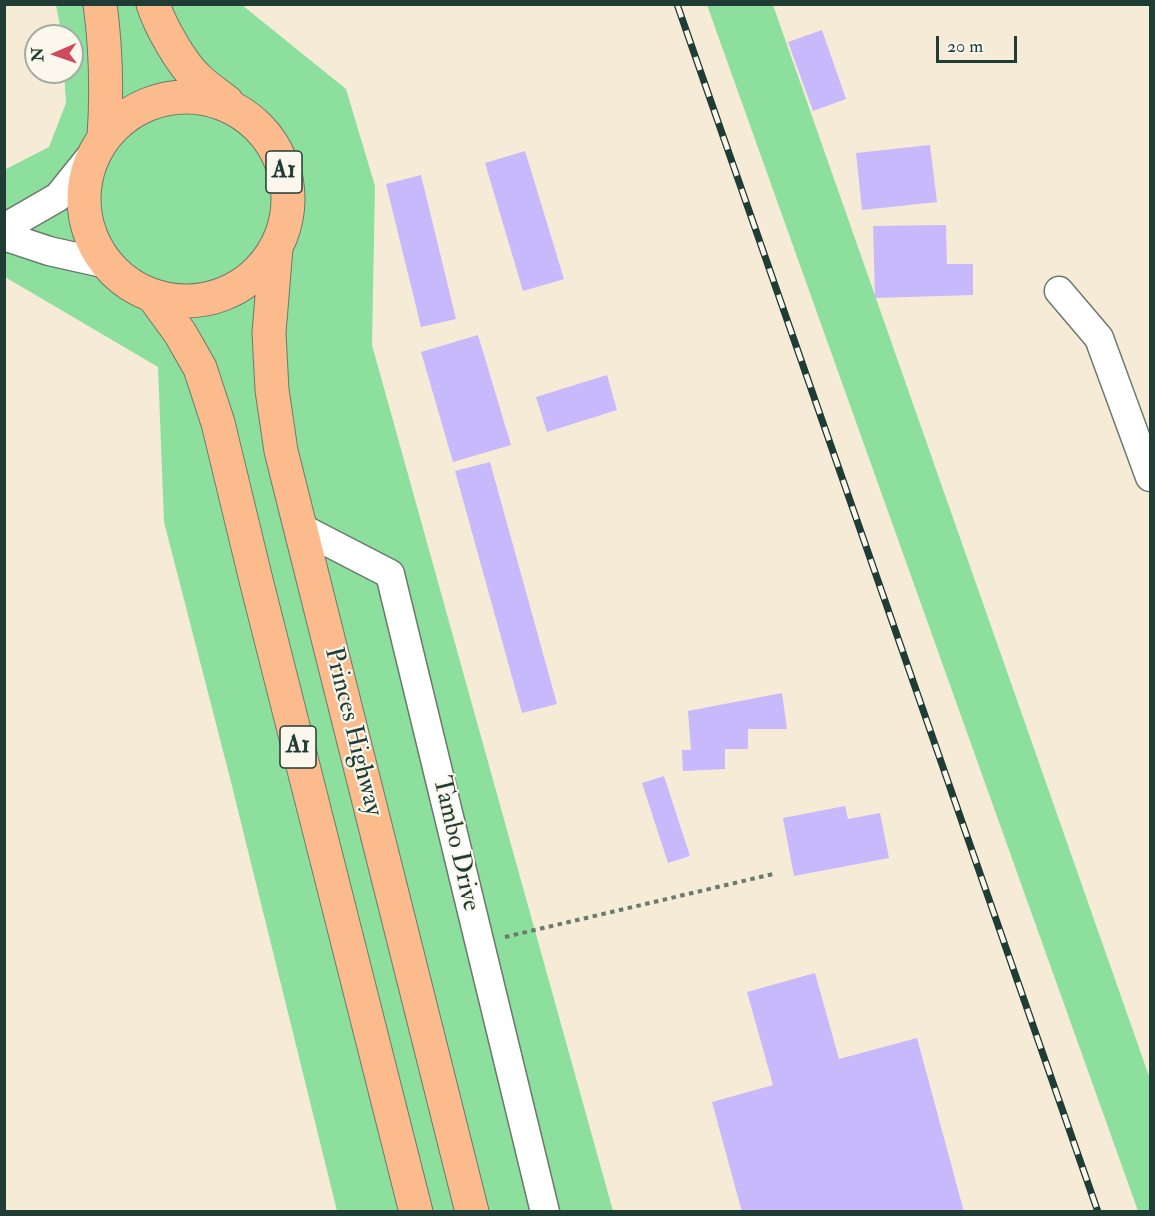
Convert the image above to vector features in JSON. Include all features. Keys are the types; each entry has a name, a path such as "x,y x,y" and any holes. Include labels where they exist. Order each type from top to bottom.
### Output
{"highway":[{"name":"A1","path":"100,4 106,107 100,144 85,180 84,210 92,238 107,264 128,283 153,296 176,301 200,301 223,295 244,284 262,268 276,248 287,218 288,187 279,157 262,130 196,78 172,43 157,17 153,4"},
{"name":"A1","path":"100,144 118,122 136,109 155,100 177,96 198,96 219,101 238,110"},
{"name":"Princes Highway","path":"276,248 269,333 272,390 281,451 472,1212"},
{"name":"A1","path":"153,296 180,333 200,368 218,423 416,1212"}],"street":[{"path":"4,228 58,197 100,144"},
{"path":"4,236 49,251 107,264"},
{"path":"1059,291 1099,338 1150,477"},
{"name":"Tambo Drive","path":"301,528 390,574 544,1212"}],"path":[{"path":"478,943 773,874"}],"green space":[{"path":"56,5 242,5 346,89 375,186 372,345 613,1211 337,1211 164,522 158,367 5,277 4,170 49,147 66,103 65,84 84,84 84,24 60,24"},
{"path":"707,5 773,5 1150,1079 1150,1211 1138,1211"}],"building":[{"path":"822,30 846,99 813,111 788,42"},
{"path":"930,145 937,202 862,210 856,153"},
{"path":"525,151 564,279 523,291 485,163"},
{"path":"421,175 456,319 421,327 386,184"},
{"path":"946,225 947,264 973,264 973,295 875,298 873,226"},
{"path":"478,335 511,445 453,462 421,352"},
{"path":"607,375 617,410 547,432 536,397"},
{"path":"490,462 557,704 522,713 455,471"},
{"path":"782,693 787,729 748,729 748,749 725,749 725,769 683,771 682,750 691,750 688,711"},
{"path":"664,776 690,856 668,863 642,783"},
{"path":"845,806 848,819 880,813 889,858 794,876 783,818"},
{"path":"815,973 839,1059 917,1038 964,1212 742,1212 712,1102 773,1085 747,992"}],"railway":[{"path":"677,4 1098,1212"}]}
